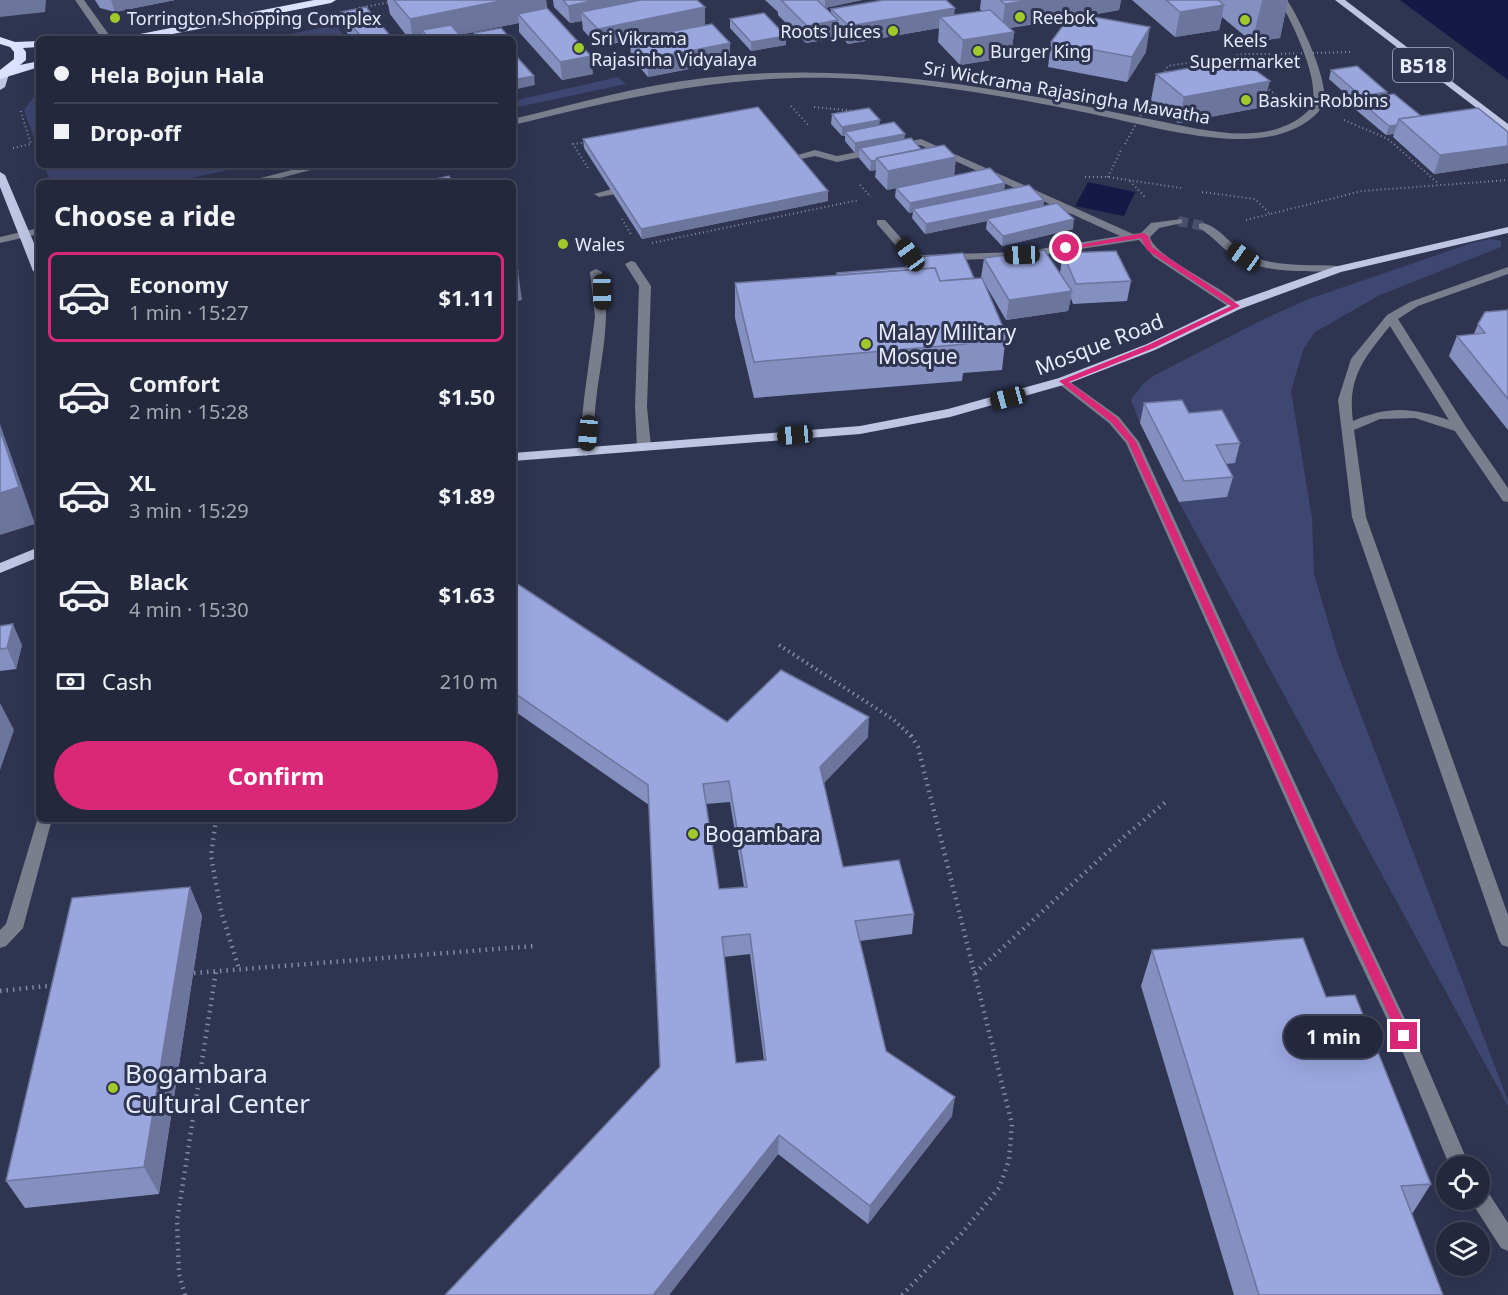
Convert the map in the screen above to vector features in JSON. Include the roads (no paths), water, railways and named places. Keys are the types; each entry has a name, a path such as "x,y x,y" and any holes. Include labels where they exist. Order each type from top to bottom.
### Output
{"highway":[{"path":"145,36 331,0"},
{"path":"0,40 14,45 36,44"},
{"path":"2,75 20,60 20,52 14,45"},
{"path":"2,75 36,65"}],"main road":[{"name":"B518","path":"1339,0 1508,129"},
{"path":"0,87 2,75"},
{"path":"0,175 36,262"},
{"name":"Mosque Road","path":"516,457 860,430 950,413 1063,381 1151,347 1236,306 1338,269 1508,230"},
{"path":"0,568 36,553"}],"street":[{"path":"79,0 104,36"},
{"name":"Sri Wickrama Rajasingha Mawatha","path":"516,121 700,82 776,74 859,77 966,88 1231,136 1254,136 1298,123 1316,108 1319,99 1312,67 1295,20 1283,0"},
{"path":"792,158 815,153 837,159 921,142 1132,238"},
{"path":"260,180 312,168"},
{"path":"880,222 910,255 924,258 1022,255 1144,236 1155,225 1178,221"},
{"path":"1203,226 1219,235 1244,257 1272,265 1338,269"},
{"path":"0,240 36,232"},
{"path":"1144,236 1149,248 1236,306"},
{"path":"631,264 645,286 641,408 644,447"},
{"path":"1508,270 1414,304 1390,318 1357,359 1349,378 1344,400 1359,517 1508,940"},
{"path":"586,452 602,313 602,292 596,272"},
{"path":"1390,318 1508,498"},
{"path":"1063,381 1114,420 1132,442 1348,918 1413,1055 1455,1156"},
{"path":"1347,428 1378,415 1416,414 1460,428"},
{"path":"0,941 14,928 43,822"},
{"path":"1488,1210 1508,1241"}],"tunnel":[{"path":"1178,221 1203,226"}],"place":[{"name":"Reebok","path":"1020,17"},
{"name":"Torrington Shopping Complex","path":"115,18"},
{"name":"Keels Supermarket","path":"1245,20"},
{"name":"Roots Juices","path":"893,31"},
{"name":"Sri Vikrama Rajasinha Vidyalaya","path":"579,48"},
{"name":"Burger King","path":"978,51"},
{"name":"Baskin-Robbins","path":"1246,100"},
{"name":"Wales","path":"563,244"},
{"name":"Malay Military Mosque","path":"866,344"},
{"name":"Bogambara","path":"693,834"},
{"name":"Bogambara Cultural Center","path":"113,1088"}]}
